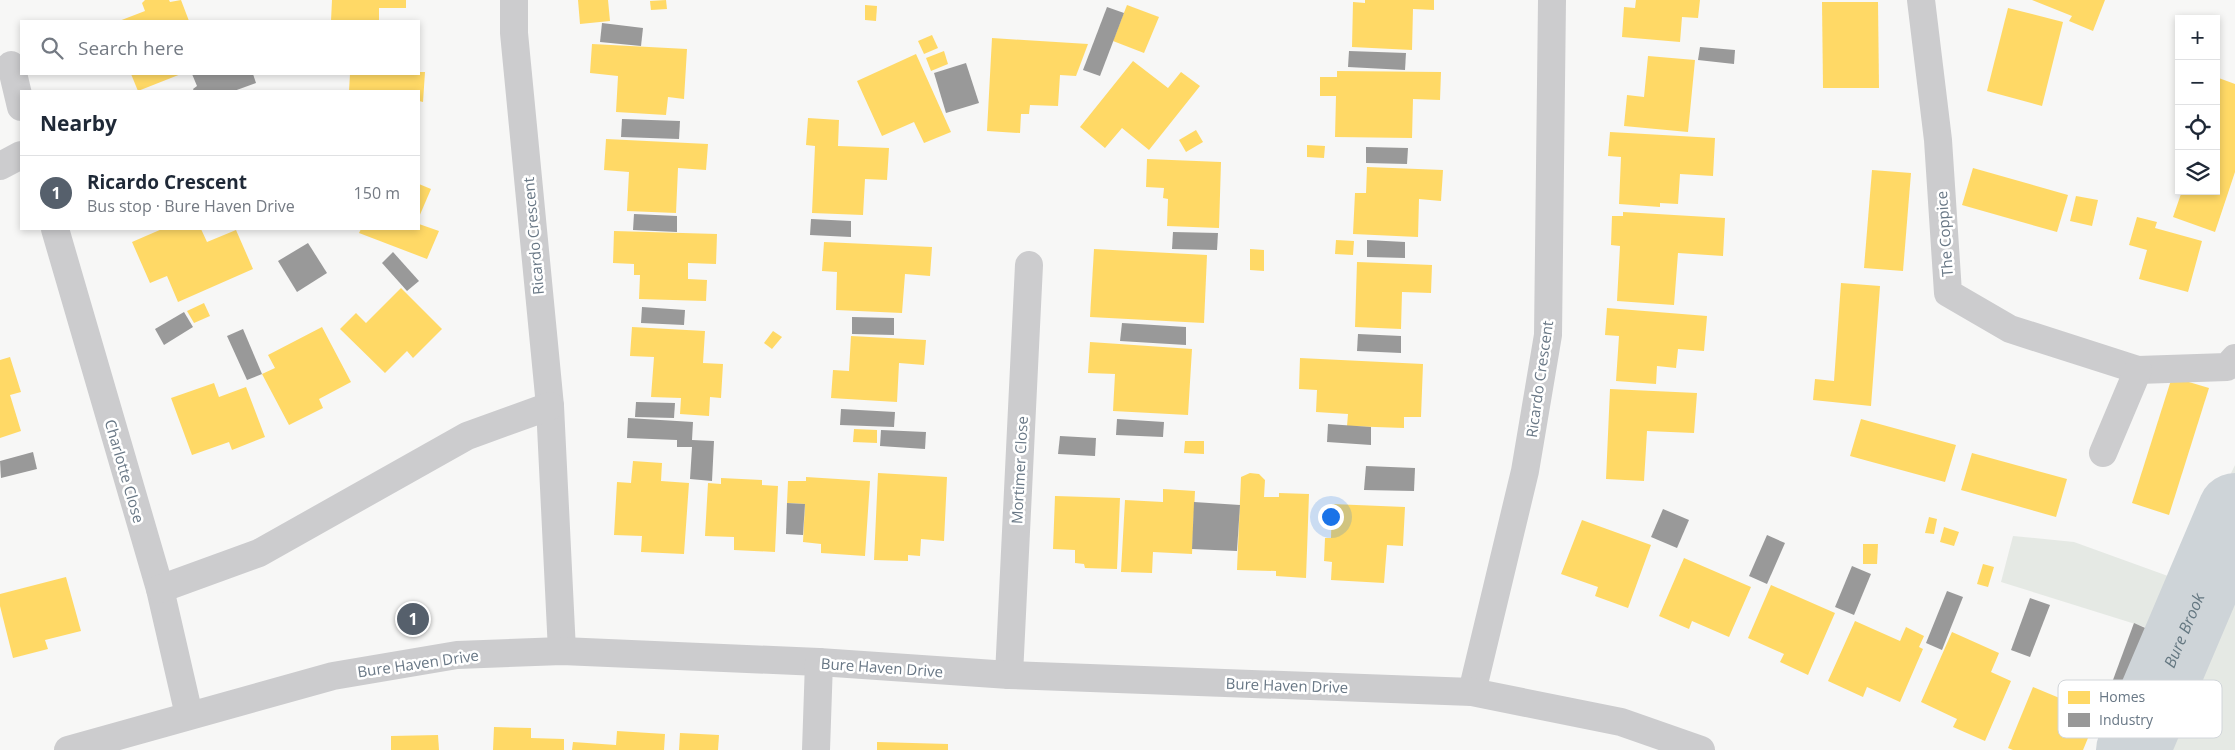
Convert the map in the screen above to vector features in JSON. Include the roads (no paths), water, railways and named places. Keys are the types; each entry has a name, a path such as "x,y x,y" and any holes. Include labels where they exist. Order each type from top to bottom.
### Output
{"street":[{"name":"Ricardo Crescent","path":"514,0 514,33 550,406 562,651"},
{"name":"Ricardo Crescent","path":"1472,692 1525,471 1548,335 1552,0"},
{"name":"The Coppice","path":"1920,0 1938,140 1948,293 2010,329 2138,370 2227,367 2235,358"},
{"path":"11,65 20,103"},
{"path":"0,166 20,156"},
{"name":"Charlotte Close","path":"55,230 160,589 189,715"},
{"name":"Mortimer Close","path":"1009,675 1029,265"},
{"path":"2103,453 2138,370"},
{"path":"160,589 259,553 467,436 550,406"},
{"name":"Bure Haven Drive","path":"68,750 342,674 457,655 562,651 819,662 1009,675 1472,692 1621,722 1701,750"},
{"path":"816,750 819,662"}],"waterway":[{"name":"Bure Brook","path":"2163,680 2235,510"},
{"name":"Bure Brook","path":"2133,750 2138,738"}],"place":[{"name":"Ricardo Crescent","path":"413,619"}]}
